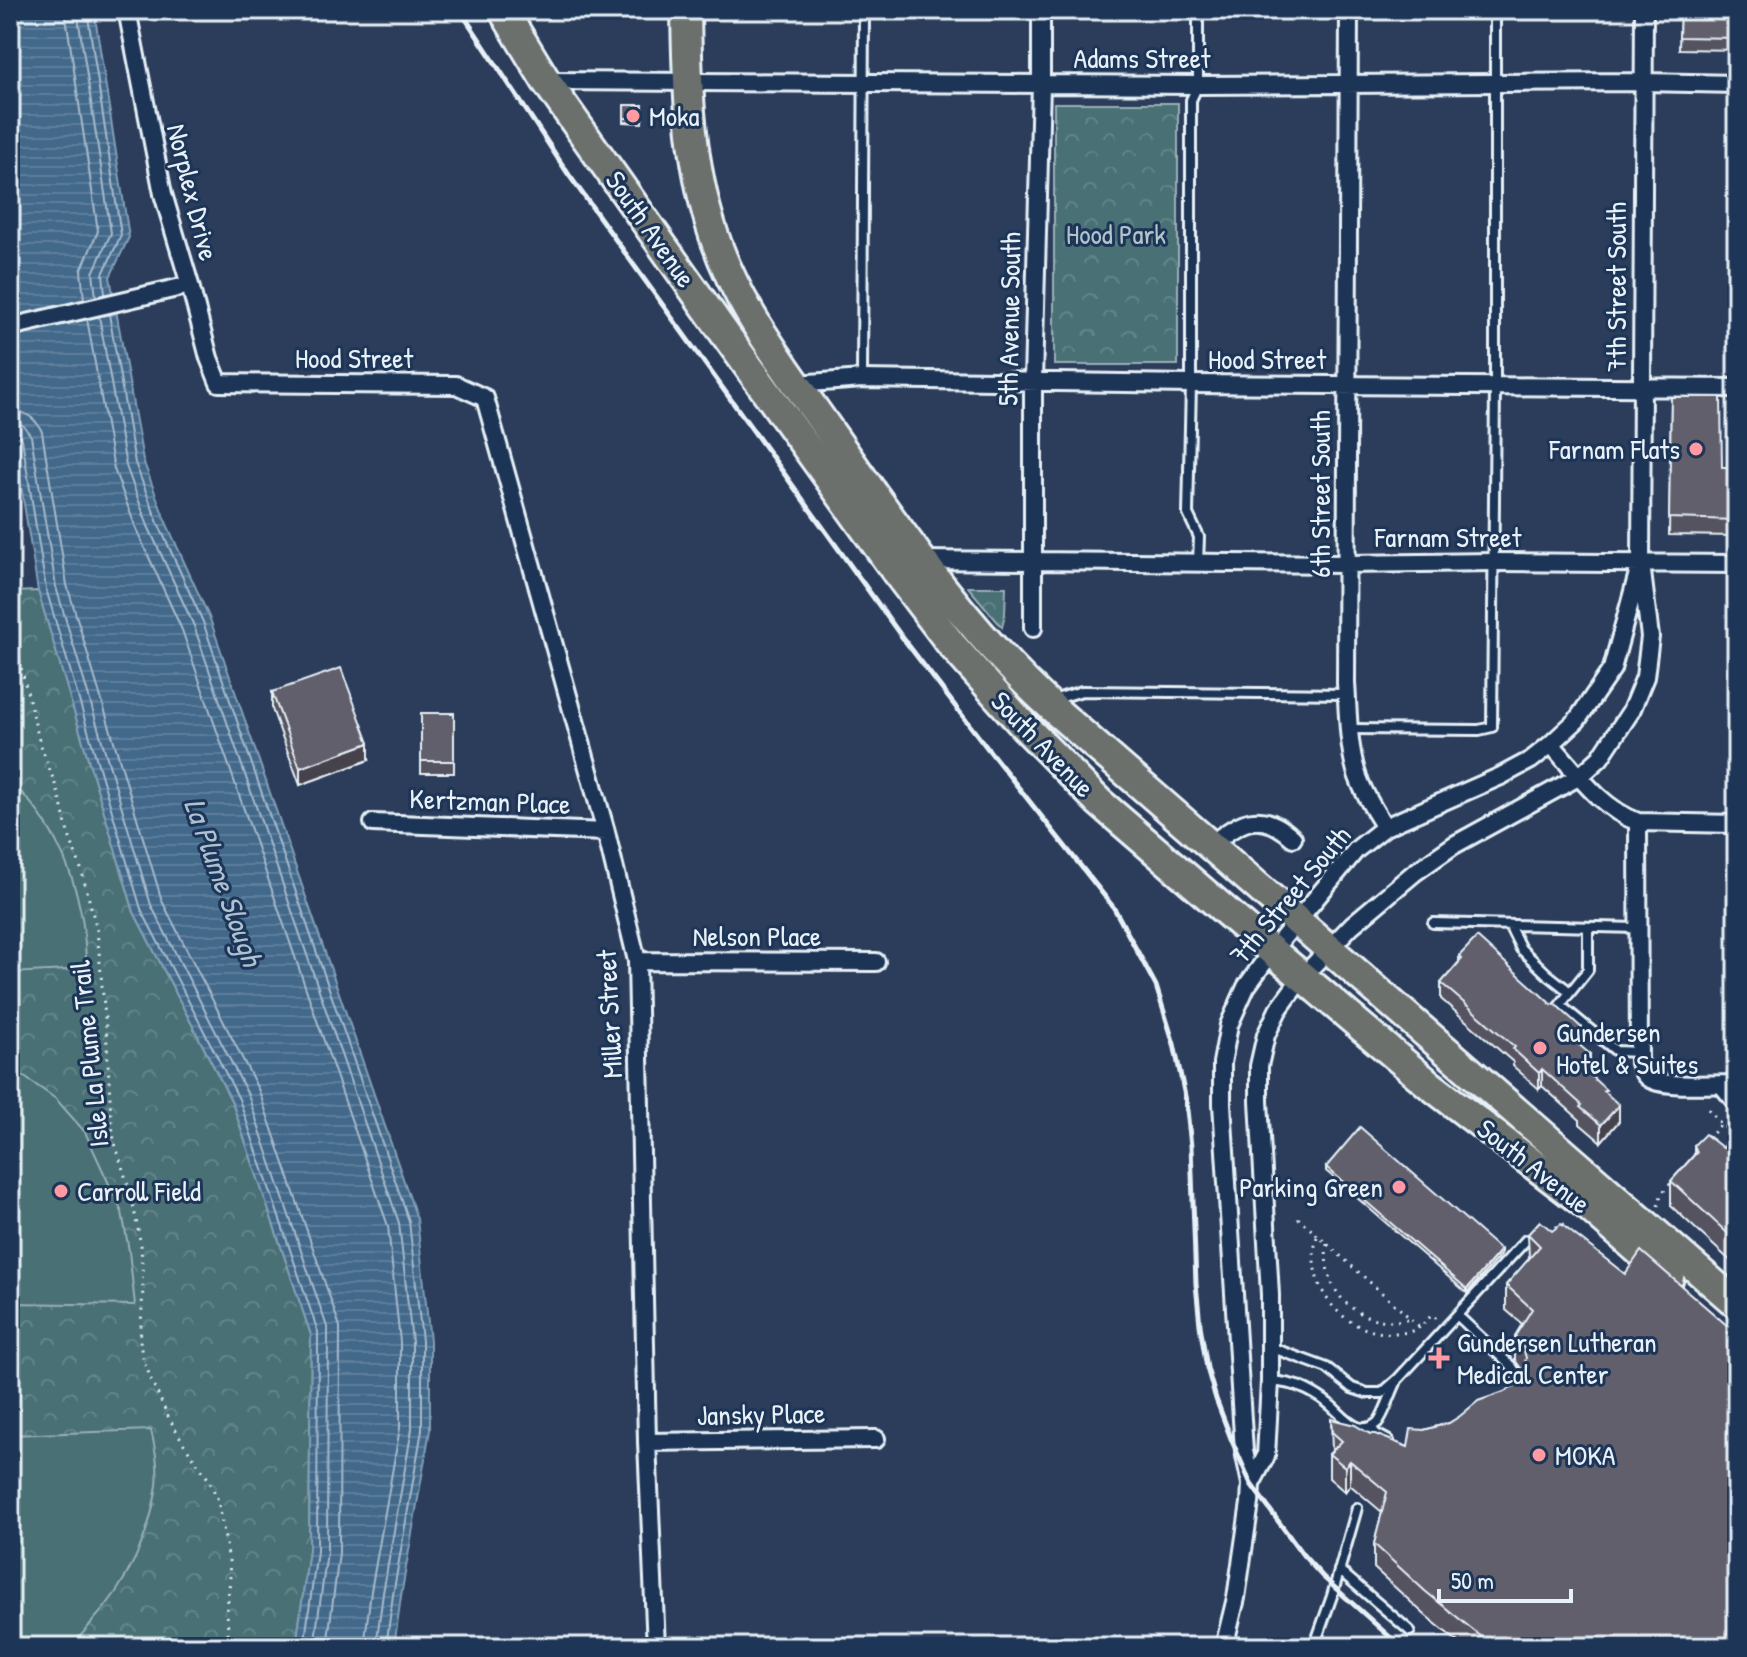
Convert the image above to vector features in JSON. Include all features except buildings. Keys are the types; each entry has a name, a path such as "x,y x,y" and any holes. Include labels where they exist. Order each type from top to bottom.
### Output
{"highway":[{"name":"South Avenue","path":"503,10 546,81 733,346 951,644 1023,725 1099,802 1430,1085 1731,1315"},
{"name":"South Avenue","path":"686,10 687,81 699,181 726,269 749,315 920,560 998,654 1047,702 1329,948 1731,1315"}],"street":[{"name":"Norplex Drive","path":"127,10 163,194 209,358 219,383"},
{"name":"5th Avenue South","path":"1033,628 1033,381 1041,10"},
{"name":"6th Street South","path":"1349,10 1347,694 1356,771 1370,804 1385,827"},
{"name":"7th Street South","path":"1251,1484 1266,1456 1270,1381 1270,1295 1259,1066 1266,1035 1278,1010 1302,977 1352,925 1424,866 1454,845 1580,776 1600,758 1631,711 1645,677 1650,637 1641,564 1644,10"},
{"name":"Adams Street","path":"546,81 1737,84"},
{"path":"10,327 190,285"},
{"name":"Hood Street","path":"797,384 862,379 1737,388"},
{"name":"Hood Street","path":"219,383 456,385 485,398"},
{"name":"Miller Street","path":"485,398 606,832 637,961 647,1442 656,1647"},
{"name":"Farnam Street","path":"920,560 1737,564"},
{"name":"7th Street South","path":"1224,1647 1242,1563 1251,1484 1244,1451 1222,1104 1222,1063 1229,1025 1246,987 1272,951 1356,850 1385,827 1531,760 1577,720 1612,669 1641,564"},
{"path":"1551,744 1598,798 1613,810 1638,822 1737,824"},
{"path":"1211,845 1227,831 1246,821 1280,826 1293,838"},
{"path":"1638,822 1639,1058 1648,1078 1655,1082 1737,1084"},
{"name":"Kertzman Place","path":"373,823 606,832"},
{"name":"Nelson Place","path":"637,961 876,962"},
{"name":"Jansky Place","path":"647,1442 876,1439"}],"lane":[{"path":"862,379 864,10"},
{"path":"1198,10 1198,85 1191,100 1188,514 1199,537 1198,563"},
{"path":"1349,729 1479,730 1492,727 1495,10"},
{"path":"1047,702 1082,691 1347,694"},
{"path":"1433,923 1638,928"},
{"path":"1509,925 1521,949 1570,992"},
{"path":"1588,927 1588,970 1560,1005 1616,1051 1639,1058"},
{"path":"1715,1084 1737,1110"},
{"path":"1270,1347 1327,1368 1352,1388 1367,1393 1382,1393 1458,1316 1526,1240"},
{"path":"1458,1316 1517,1374 1519,1384 1513,1402"},
{"path":"1374,1434 1398,1379"},
{"path":"1270,1381 1305,1389 1358,1428 1404,1446"},
{"path":"1314,1647 1357,1508"},
{"path":"1339,1570 1410,1631"}],"path":[{"name":"Isle La Plume Trail","path":"10,589 20,663 39,740 59,795 97,930 114,1140 132,1199 141,1245 143,1288 139,1331 143,1359 168,1416 209,1480 218,1500 230,1578 228,1633 224,1647"},
{"path":"1708,1109 1737,1137"},
{"path":"1701,1147 1721,1124"},
{"path":"1656,1213 1662,1193 1672,1182"},
{"path":"1298,1218 1420,1327"},
{"path":"1548,1230 1573,1221"},
{"path":"1318,1235 1314,1267 1323,1292 1341,1315 1364,1329 1390,1334 1416,1331 1432,1315"},
{"path":"1327,1244 1327,1265 1334,1287 1348,1305 1368,1317 1391,1322 1411,1319"},
{"path":"1314,1267 1327,1265"},
{"path":"1323,1292 1334,1287"},
{"path":"1341,1315 1348,1305"},
{"path":"1364,1329 1368,1317"},
{"path":"1390,1334 1391,1322"}],"green space":[{"name":"Hood Park","path":"1054,103 1178,103 1178,365 1054,365"},
{"path":"968,587 1006,587 1002,627"},
{"path":"38,591 134,912 232,1102 311,1335 309,1550 296,1647 10,1647 10,592"},
{"path":"10,782 46,824 64,859 81,913 87,969 10,973"},
{"name":"Carroll Field","path":"10,1067 56,1099 85,1132 122,1212 135,1305 10,1303"},
{"path":"151,1430 157,1471 154,1504 143,1541 116,1592 69,1645 54,1648 10,1647 10,1435"}],"water":[{"name":"La Plume Slough","path":"10,10 94,10 129,237 110,277 143,460 165,520 210,619 417,1219 430,1341 430,1430 394,1647 296,1647 309,1550 311,1335 232,1102 134,912 38,591 10,417"}],"railway":[{"path":"460,10 569,175 899,633 1114,908 1156,986 1174,1044 1186,1101 1191,1146 1200,1325 1207,1368 1232,1441 1251,1484 1303,1555 1401,1647"}],"place":[{"name":"Moka","path":"633,116"},
{"name":"Farnam Flats","path":"1696,449"},
{"name":"Gundersen Hotel & Suites","path":"1540,1048"},
{"name":"Parking Green","path":"1399,1187"},
{"name":"Carroll Field","path":"61,1191"},
{"name":"Gundersen Lutheran Medical Center","path":"1439,1358"},
{"name":"MOKA","path":"1539,1455"}]}
